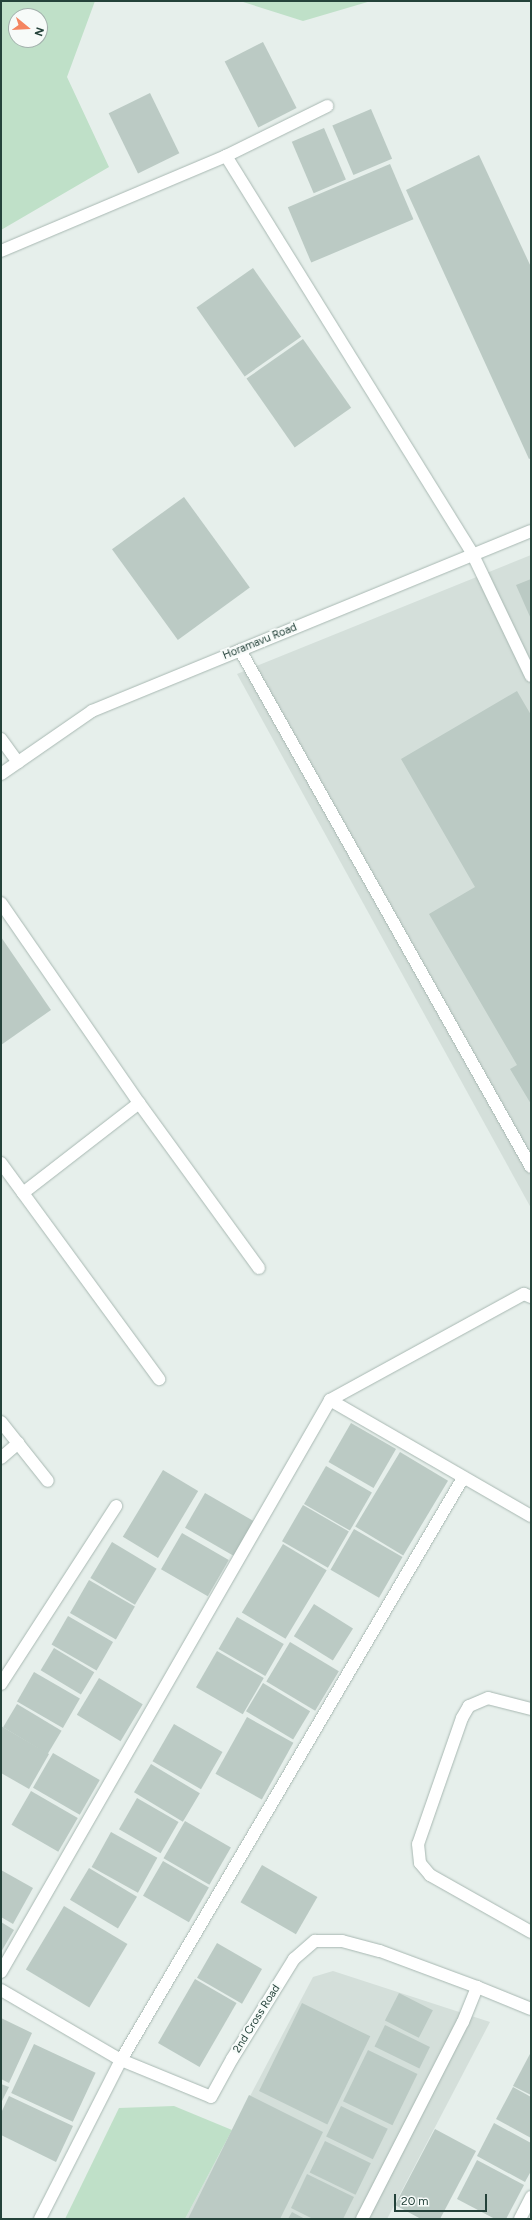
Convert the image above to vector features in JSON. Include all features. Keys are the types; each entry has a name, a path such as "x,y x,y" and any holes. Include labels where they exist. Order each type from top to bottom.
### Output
{"street":[{"path":"1,251 226,156 327,106"},
{"path":"226,156 473,555 531,676"},
{"name":"Horamavu Road","path":"1,774 92,711 531,531"},
{"path":"240,650 531,1167"},
{"path":"1,739 18,762"},
{"path":"1,903 138,1103 259,1268"},
{"path":"23,1193 138,1103"},
{"path":"1,1163 159,1379"},
{"path":"1,1972 330,1400 524,1294 531,1297"},
{"path":"330,1400 531,1516"},
{"path":"1,1422 48,1480"},
{"path":"1,1458 18,1443"},
{"path":"40,2219 121,2060 463,1478"},
{"path":"1,1684 116,1506"},
{"path":"531,1708 488,1698 469,1706 462,1718 418,1844 420,1863 430,1876 531,1932"},
{"name":"2nd Cross Road","path":"1,1990 121,2060 211,2097 232,2059 294,1959 315,1941 342,1941 380,1951 477,1986 531,2010"},
{"path":"362,2219 463,2022 477,1986"},
{"path":"520,2219 531,2197"}],"shaded area":[{"path":"531,555 531,1208 237,674"},
{"path":"333,1971 490,2022 387,2219 185,2219 313,1977"}],"green space":[{"path":"1,1 95,1 67,77 109,167 1,230"},
{"path":"240,1 371,1 303,21"},
{"path":"174,2106 232,2130 185,2219 65,2219 119,2108"}],"building":[{"path":"263,42 297,108 258,127 225,62"},
{"path":"150,93 179,153 138,173 109,113"},
{"path":"371,109 392,159 353,175 332,125"},
{"path":"324,128 346,180 314,193 292,142"},
{"path":"479,155 531,267 531,458 529,459 406,190"},
{"path":"390,164 413,219 311,263 288,207"},
{"path":"253,268 301,337 245,376 196,308"},
{"path":"303,339 351,408 295,447 246,379"},
{"path":"184,497 250,588 178,640 112,549"},
{"path":"531,579 531,619 516,585"},
{"path":"517,691 531,715 531,1104 510,1069 517,1065 429,914 475,887 401,759"},
{"path":"1,937 51,1010 1,1045"},
{"path":"351,1423 396,1449 374,1488 329,1462"},
{"path":"400,1452 448,1481 403,1555 355,1527"},
{"path":"326,1466 372,1492 350,1531 304,1504"},
{"path":"163,1470 198,1491 158,1558 123,1537"},
{"path":"205,1493 253,1521 233,1556 185,1528"},
{"path":"303,1505 349,1532 328,1568 282,1541"},
{"path":"354,1529 402,1557 379,1598 330,1570"},
{"path":"182,1533 229,1560 208,1596 161,1569"},
{"path":"112,1542 157,1569 135,1605 90,1578"},
{"path":"283,1544 327,1570 286,1639 242,1613"},
{"path":"89,1580 135,1606 116,1639 70,1613"},
{"path":"314,1604 353,1628 333,1661 294,1636"},
{"path":"68,1616 113,1642 97,1671 52,1645"},
{"path":"237,1617 284,1644 265,1676 218,1649"},
{"path":"290,1642 339,1671 315,1711 266,1681"},
{"path":"54,1648 94,1672 81,1694 41,1670"},
{"path":"217,1651 264,1678 243,1714 196,1687"},
{"path":"34,1672 80,1698 63,1728 17,1701"},
{"path":"99,1678 143,1704 121,1741 77,1715"},
{"path":"263,1683 310,1711 293,1740 246,1711"},
{"path":"17,1704 62,1731 48,1754 3,1727"},
{"path":"247,1717 293,1743 262,1800 215,1774"},
{"path":"174,1724 222,1752 201,1789 152,1761"},
{"path":"1,1726 49,1754 29,1789 1,1773"},
{"path":"53,1753 100,1780 80,1815 33,1788"},
{"path":"151,1764 200,1793 183,1822 134,1792"},
{"path":"31,1791 78,1818 58,1852 12,1825"},
{"path":"137,1798 179,1822 161,1853 119,1829"},
{"path":"185,1821 231,1848 209,1885 164,1858"},
{"path":"111,1832 157,1858 138,1893 92,1867"},
{"path":"163,1861 209,1888 189,1922 143,1896"},
{"path":"262,1865 317,1897 296,1934 240,1902"},
{"path":"89,1868 137,1897 118,1929 70,1900"},
{"path":"1,1870 33,1888 13,1924 1,1917"},
{"path":"64,1906 127,1944 89,2008 26,1969"},
{"path":"1,1922 14,1930 1,1952"},
{"path":"217,1943 262,1969 242,2004 197,1978"},
{"path":"195,1979 237,2003 200,2067 158,2043"},
{"path":"399,1993 433,2010 419,2038 385,2021"},
{"path":"302,2003 370,2036 327,2124 259,2091"},
{"path":"1,2018 32,2033 9,2083 1,2079"},
{"path":"385,2025 430,2047 419,2068 374,2047"},
{"path":"34,2044 96,2073 73,2122 11,2093"},
{"path":"368,2050 417,2074 392,2125 343,2101"},
{"path":"531,2052 531,2095 513,2086"},
{"path":"1,2084 9,2087 1,2103"},
{"path":"513,2087 531,2097 531,2138 496,2119"},
{"path":"249,2095 323,2132 280,2219 188,2219"},
{"path":"9,2096 73,2126 56,2162 1,2135 1,2113"},
{"path":"341,2106 388,2129 373,2159 326,2137"},
{"path":"494,2123 531,2143 531,2171 525,2182 477,2156"},
{"path":"435,2129 476,2151 440,2219 421,2219 395,2205"},
{"path":"325,2141 371,2163 355,2195 310,2172"},
{"path":"477,2160 524,2185 506,2219 495,2219 457,2199"},
{"path":"307,2174 354,2197 343,2219 313,2219 291,2208"},
{"path":"292,2212 305,2219 288,2219"}]}
